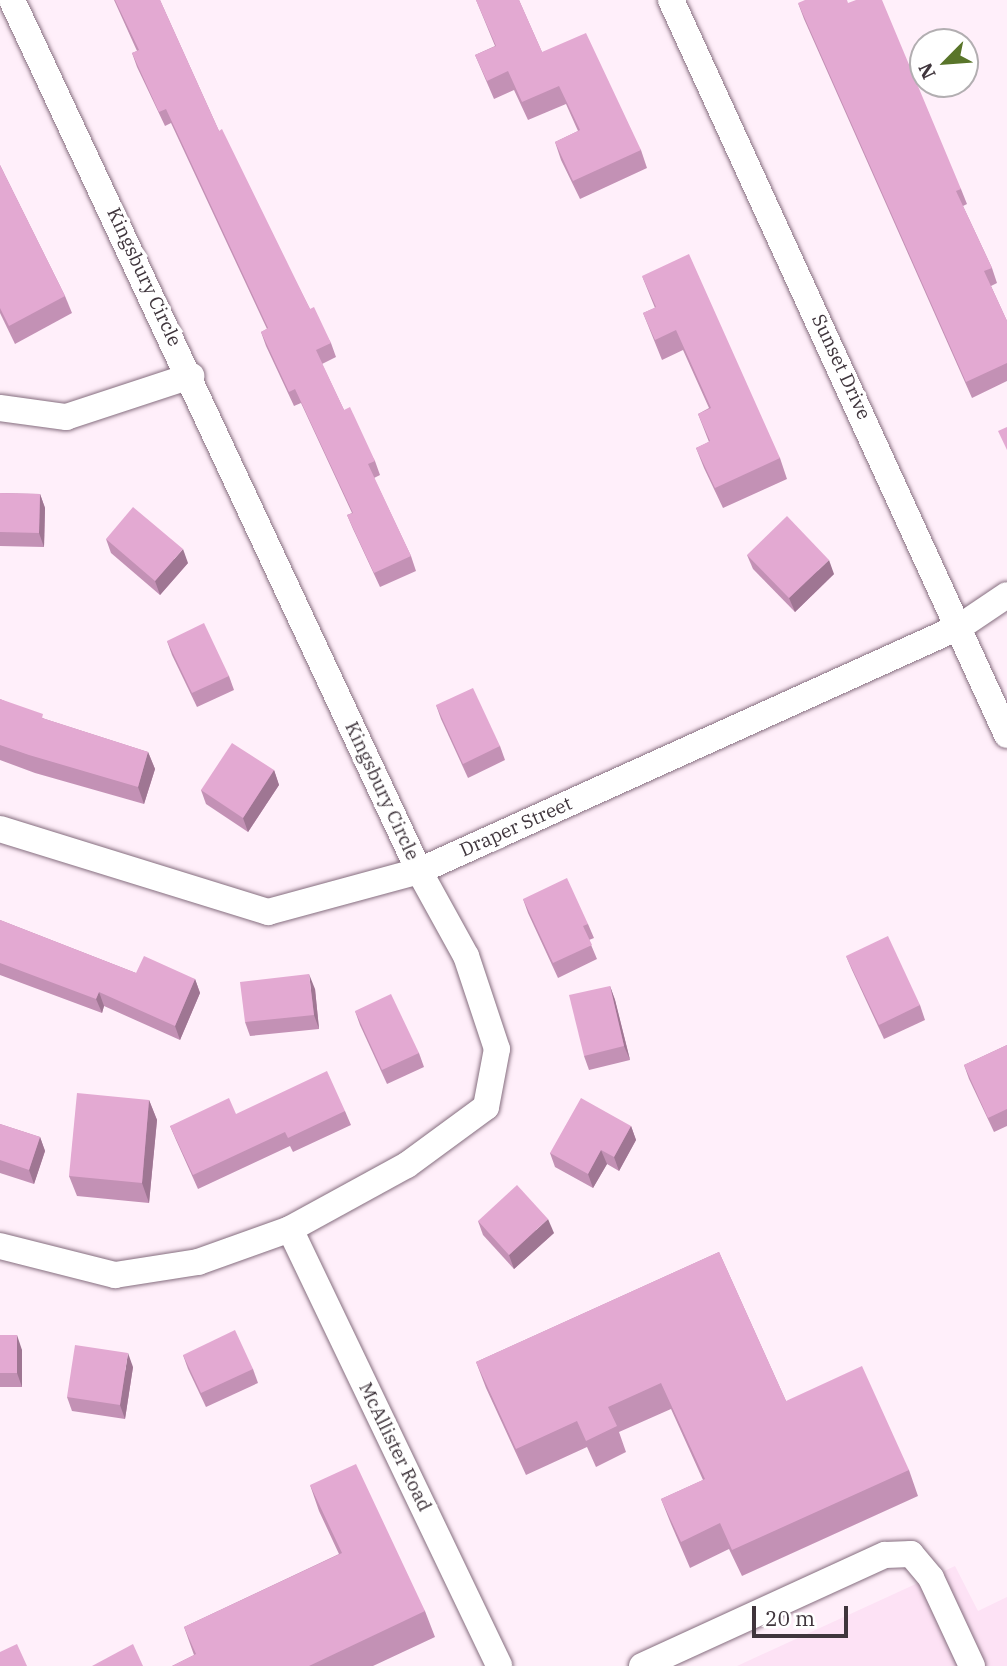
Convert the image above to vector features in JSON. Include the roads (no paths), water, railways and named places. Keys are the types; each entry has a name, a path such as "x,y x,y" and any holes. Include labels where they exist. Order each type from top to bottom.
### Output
{"street":[{"name":"Kingsbury Circle","path":"0,1246 115,1275 198,1262 290,1229 407,1165 486,1107 497,1049 466,956 419,872 191,376 12,0"},
{"name":"Sunset Drive","path":"671,0 961,626 1007,735"},
{"path":"0,408 66,417 191,376"},
{"name":"Draper Street","path":"0,829 268,912 419,872 961,626 1007,595"},
{"name":"McAllister Road","path":"290,1229 499,1666"},
{"path":"642,1666 885,1555 911,1554 931,1578 972,1666"}]}
